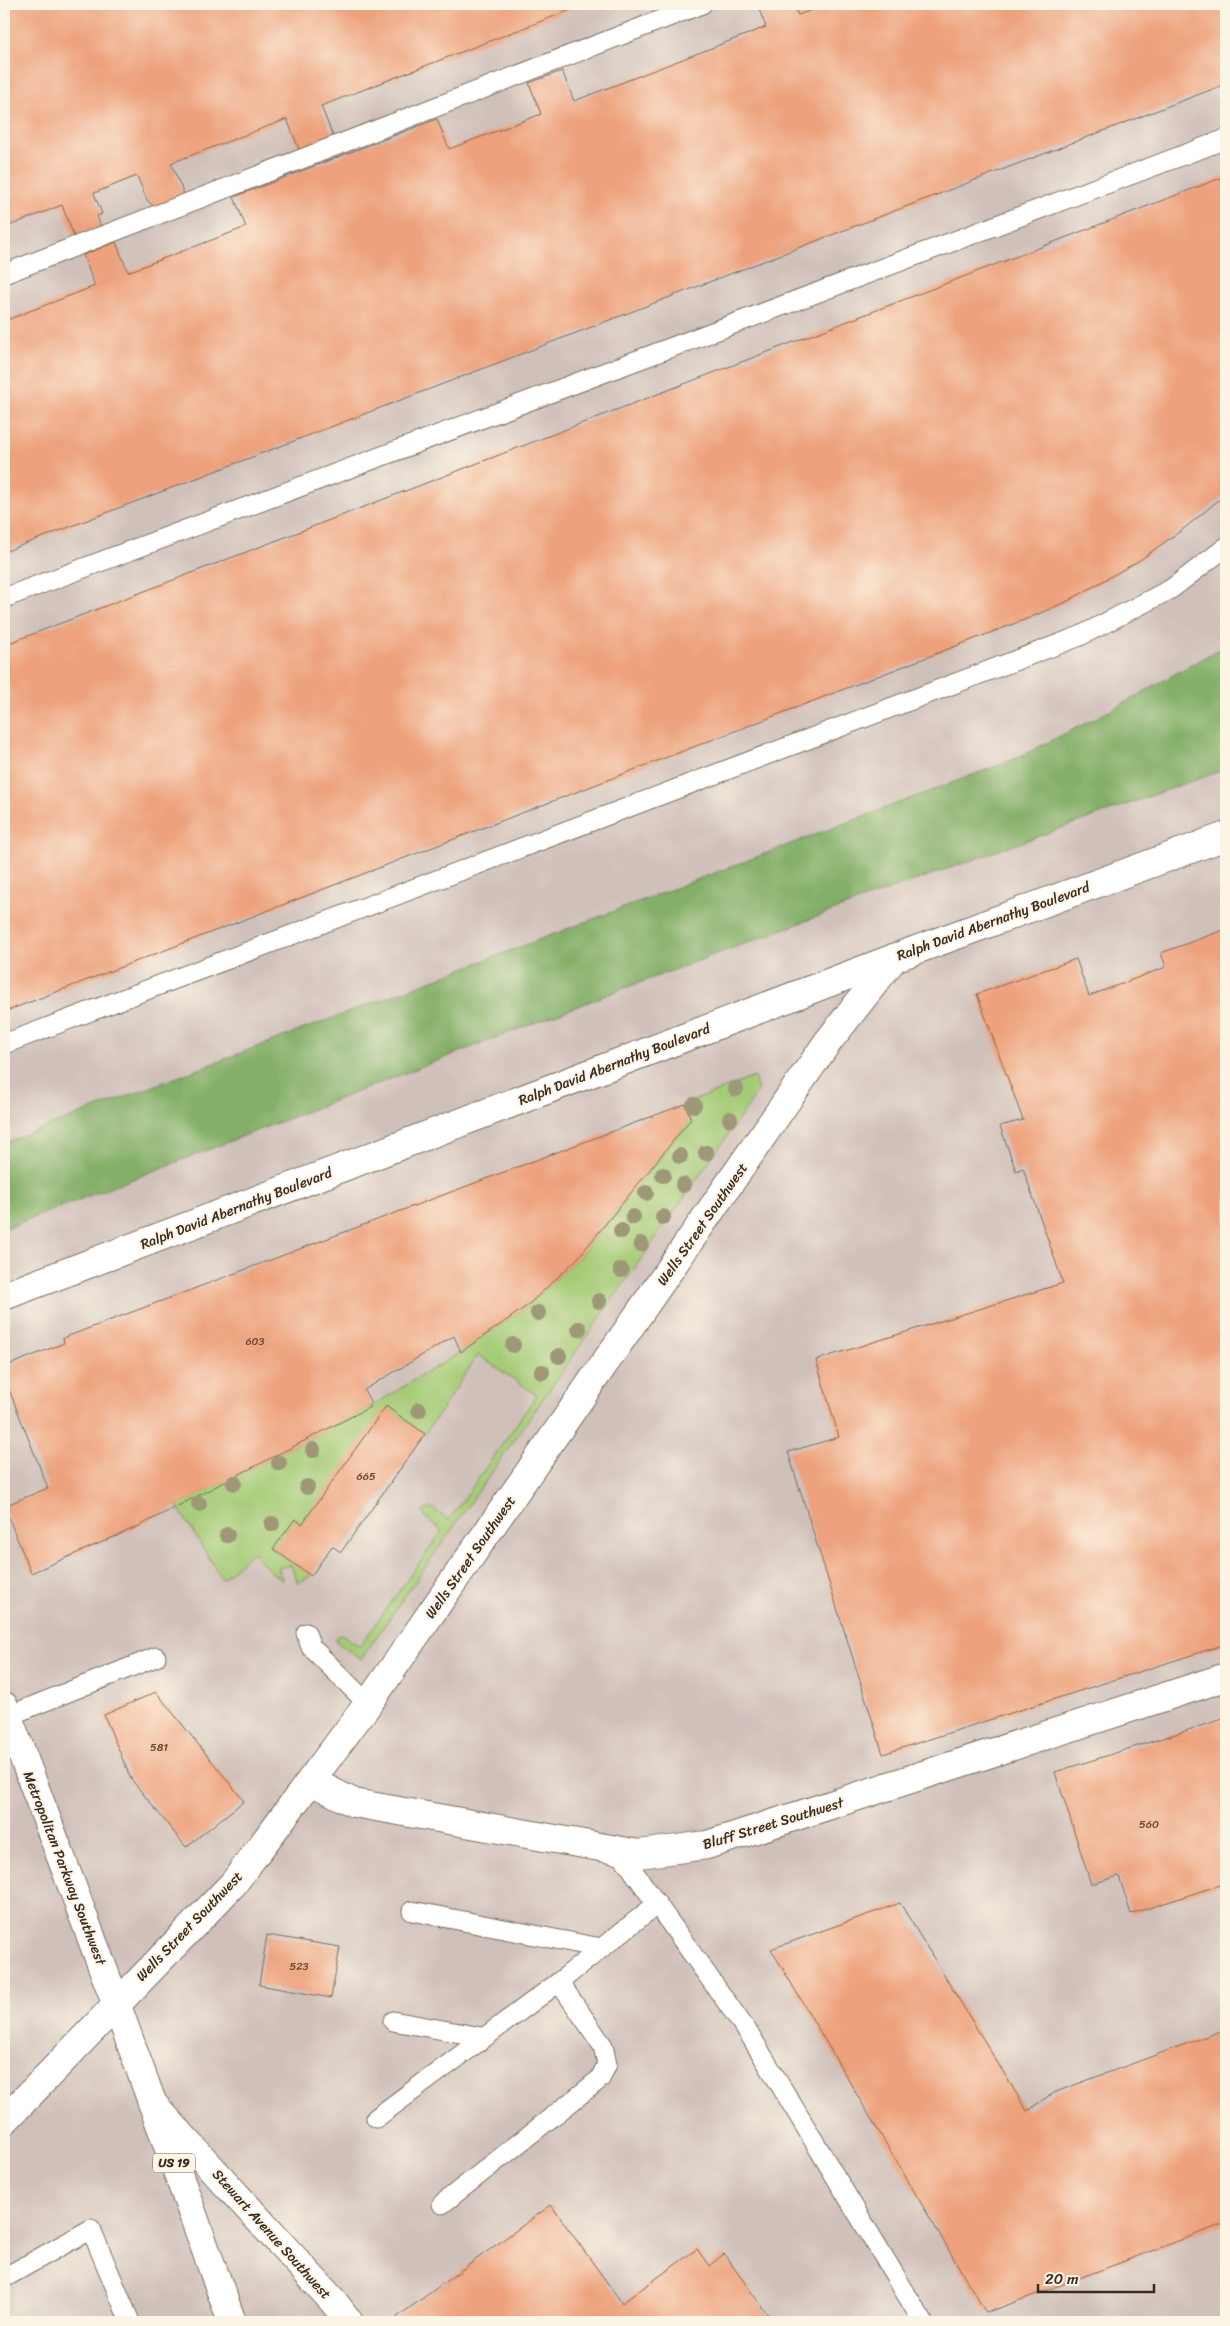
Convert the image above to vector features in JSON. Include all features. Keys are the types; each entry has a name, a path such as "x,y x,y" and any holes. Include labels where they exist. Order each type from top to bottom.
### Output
{"street":[{"name":"Ralph David Abernathy Boulevard","path":"4,1296 894,958 1226,836"},
{"name":"Wells Street Southwest","path":"4,2121 233,1884 368,1704 828,1043 894,958"},
{"name":"Bluff Street Southwest","path":"311,1782 354,1803 639,1854 707,1845 1226,1677"},
{"name":"Metropolitan Parkway Southwest","path":"6,1711 116,2003"},
{"name":"US 19","path":"116,2003 232,2322"},
{"name":"Stewart Avenue Southwest","path":"152,2103 333,2301 349,2322"}],"lane":[{"path":"4,274 702,4"},
{"path":"4,598 1226,139"},
{"path":"4,1044 1080,636 1171,589 1226,547"},
{"path":"306,1633 311,1647 368,1704"},
{"path":"6,1711 156,1656"},
{"path":"619,1851 750,2036 924,2322"},
{"path":"376,2118 482,2037 559,1982 657,1904"},
{"path":"412,1911 601,1948"},
{"path":"442,2204 600,2080 607,2064 603,2046 559,1982"},
{"path":"393,2021 482,2037"},
{"path":"4,2278 91,2229 130,2322"}],"shaded area":[{"path":"4,4 1226,4 1226,2322 4,2322"}],"green space":[{"path":"1226,645 1226,769 889,890 609,994 4,1229 4,1143 1017,758 1117,707"},
{"path":"754,1077 758,1091 751,1102 361,1659 339,1644 335,1638 341,1634 360,1646 442,1531 425,1517 423,1513 425,1510 432,1508 449,1520 537,1395 478,1355 425,1434 387,1407 302,1524 295,1519 274,1549 311,1576 298,1583 291,1565 278,1568 283,1581 269,1570 253,1552 222,1579 177,1506 370,1407 461,1352 527,1306 577,1259 691,1119 685,1104"}],"building":[{"path":"4,4 586,4 321,106 334,139 300,152 287,119 171,163 185,197 156,209 147,200 137,176 94,193 102,214 97,216 102,229 75,239 62,205 4,228"},
{"path":"757,4 794,4 798,15 828,4 1226,4 1226,84 4,552 4,321 95,286 83,255 116,242 128,272 246,227 234,197 437,119 449,149 541,114 529,83 562,71 574,101 766,27"},
{"path":"1226,176 1226,494 1186,527 1140,560 1066,602 1029,618 4,1012 4,645"},
{"path":"1226,929 1226,1644 883,1754 788,1452 839,1437 816,1360 1063,1283 1023,1168 1016,1171 1000,1126 1023,1120 977,994 1076,959 1089,996 1166,967 1161,953"},
{"path":"685,1104 691,1119 577,1259 527,1306 461,1352 454,1336 364,1390 371,1402 370,1407 137,1527 31,1573 4,1506 48,1488 4,1377 4,1367 64,1343 63,1338"},
{"path":"386,1406 425,1434 341,1552 332,1546 311,1576 273,1549 295,1519 302,1524"},
{"path":"156,1692 244,1801 186,1847 131,1779 104,1715"},
{"path":"1226,1718 1226,1883 1131,1914 1119,1876 1091,1884 1055,1772"},
{"path":"900,1903 1027,2111 1053,2093 1226,2029 1226,2223 986,2313 771,1949"},
{"path":"267,1935 340,1947 331,1998 259,1985"},
{"path":"551,2205 622,2303 697,2249 709,2266 724,2254 773,2322 400,2322 397,2317"}]}
